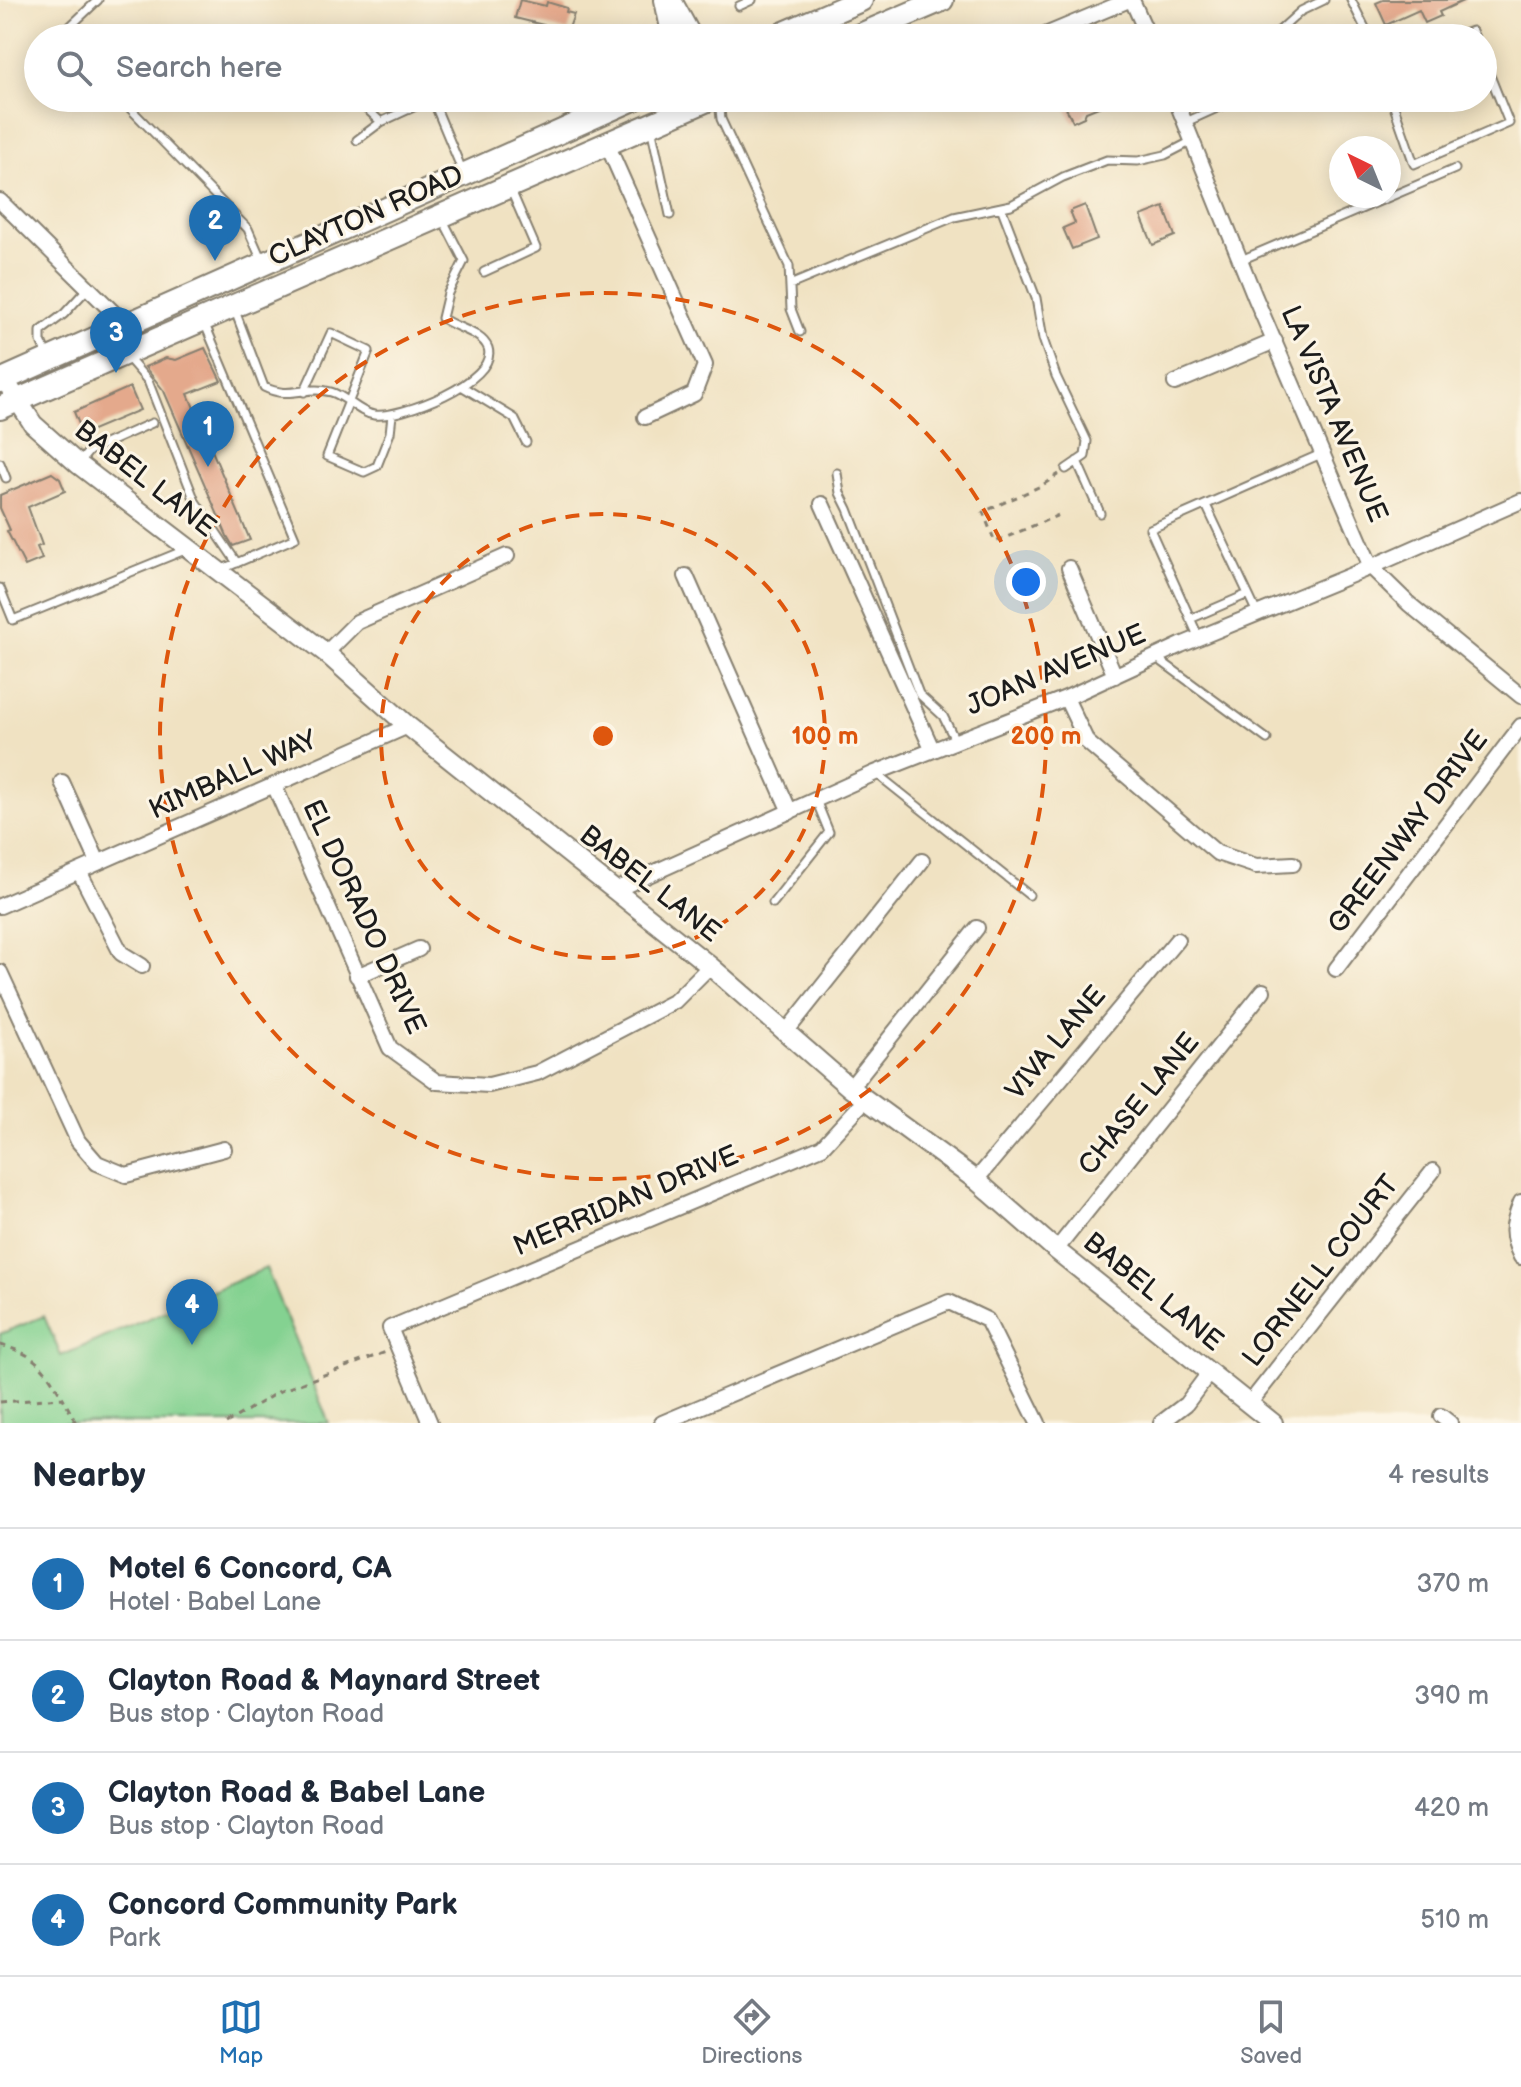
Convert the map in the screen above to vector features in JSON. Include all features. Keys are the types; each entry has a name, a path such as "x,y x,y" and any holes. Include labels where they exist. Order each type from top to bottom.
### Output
{"main road":[{"path":"805,24 861,0"},
{"path":"886,24 942,0"},
{"name":"CLAYTON ROAD","path":"3,380 604,112"},
{"name":"CLAYTON ROAD","path":"8,404 680,112"}],"street":[{"path":"664,0 669,24"},
{"path":"672,0 685,24"},
{"path":"1072,24 1130,0 1142,24"},
{"name":"LA VISTA AVENUE","path":"1181,112 1371,567 1409,604 1521,696"},
{"path":"607,144 705,365 694,394 645,417"},
{"path":"0,201 126,325"},
{"path":"1175,383 1275,341"},
{"name":"BABEL LANE","path":"3,380 8,404 78,464 326,653 408,726 710,966 850,1088 976,1180 1056,1250 1273,1423"},
{"name":"JOAN AVENUE","path":"613,891 875,773 1066,698 1521,501"},
{"path":"822,504 932,749"},
{"path":"326,653 357,622 507,556"},
{"path":"1069,568 1115,676"},
{"path":"686,576 790,812"},
{"path":"1066,698 1087,742 1217,853 1256,866 1293,864"},
{"name":"KIMBALL WAY","path":"0,906 408,726"},
{"name":"GREENWAY DRIVE","path":"1336,969 1521,726"},
{"path":"62,782 98,862"},
{"name":"EL DORADO DRIVE","path":"274,785 390,1048 437,1082 489,1085 537,1073 675,1001 710,966"},
{"path":"786,1032 922,861"},
{"path":"79,871 121,953 142,966"},
{"path":"850,1088 977,928"},
{"name":"VIVA LANE","path":"976,1180 1177,940"},
{"path":"357,976 419,949"},
{"path":"0,972 78,1141 97,1163 126,1175 224,1149"},
{"name":"CHASE LANE","path":"1056,1250 1263,991"},
{"name":"MERRIDAN DRIVE","path":"398,1347 390,1328 822,1147 866,1099"},
{"name":"LORNELL COURT","path":"1249,1404 1433,1171"},
{"path":"1521,1202 1513,1222 1514,1241 1521,1257"},
{"path":"662,1423 949,1302 987,1320 1038,1423"},
{"path":"398,1347 430,1423"},
{"path":"1161,1423 1186,1404 1209,1373"}],"lane":[{"path":"73,24 98,0"},
{"path":"739,6 752,0"},
{"path":"1290,24 1301,11 1324,0"},
{"path":"1351,0 1363,24"},
{"path":"1396,112 1414,164 1509,123 1497,93"},
{"path":"134,112 248,229 264,264"},
{"path":"370,112 381,122"},
{"path":"357,140 381,122 403,112"},
{"path":"439,112 464,174"},
{"path":"720,112 789,266 791,309 800,332"},
{"path":"1186,122 1208,112"},
{"path":"650,125 670,215"},
{"path":"790,285 954,217 1011,205 1063,177 1107,160 1138,161 1165,155 1194,140"},
{"path":"1241,260 1455,169"},
{"path":"484,272 536,248 509,186"},
{"path":"1001,207 1036,298 1043,339 1056,376 1087,441 1085,456 1066,469"},
{"path":"233,306 264,387 279,394 332,392 372,415 392,415 463,387 482,369 488,360 489,350 483,339 442,318 448,293 464,261 441,216"},
{"path":"49,359 41,341 41,331 64,314 88,288"},
{"path":"203,320 295,538 218,571"},
{"path":"304,392 331,333 369,351 327,456 364,472 377,466 390,433 392,415"},
{"path":"124,354 148,381 195,501 237,563"},
{"path":"463,387 514,418 526,442"},
{"path":"78,464 89,451 152,423"},
{"path":"1199,638 1150,529 1323,453"},
{"path":"1077,461 1100,513"},
{"path":"0,463 6,478"},
{"path":"837,473 840,493 919,694 943,716 955,740"},
{"path":"1206,505 1257,613"},
{"path":"0,588 13,620 187,549"},
{"path":"1190,619 1248,594"},
{"path":"1155,657 1267,739"},
{"path":"875,773 1029,895"},
{"path":"773,903 829,832 816,800"}],"path":[{"path":"1061,514 995,542 983,512 1041,486 1066,469"},
{"path":"0,1345 23,1351 44,1366 76,1423"},
{"path":"226,1423 278,1392 398,1347"},
{"path":"0,1402 63,1398"}],"green space":[{"path":"266,1268 329,1423 0,1423 0,1334 44,1316 61,1356"}],"building":[{"path":"520,0 546,6 547,2 567,8 566,12 574,14 570,24 539,24 515,18"},
{"path":"1383,0 1465,0 1439,12 1441,16 1425,23 1419,10 1386,24 1376,3"},
{"path":"1068,112 1086,112 1084,117 1073,122"},
{"path":"1085,205 1097,239 1072,249 1063,228 1075,223 1070,211"},
{"path":"1164,207 1175,236 1153,245 1141,216"},
{"path":"205,348 221,381 188,394 250,540 233,546 164,391 145,367 166,358 176,360"},
{"path":"130,387 140,410 83,434 74,412"},
{"path":"52,473 60,479 65,491 28,507 42,545 37,547 42,559 25,566 7,531 10,530 0,508 0,495"}],"place":[{"name":"Clayton Road & Maynard Street","path":"215,261"},
{"name":"Clayton Road & Babel Lane","path":"116,373"},
{"name":"Motel 6 Concord, CA","path":"208,467"},
{"name":"Concord Community Park","path":"192,1345"}]}
